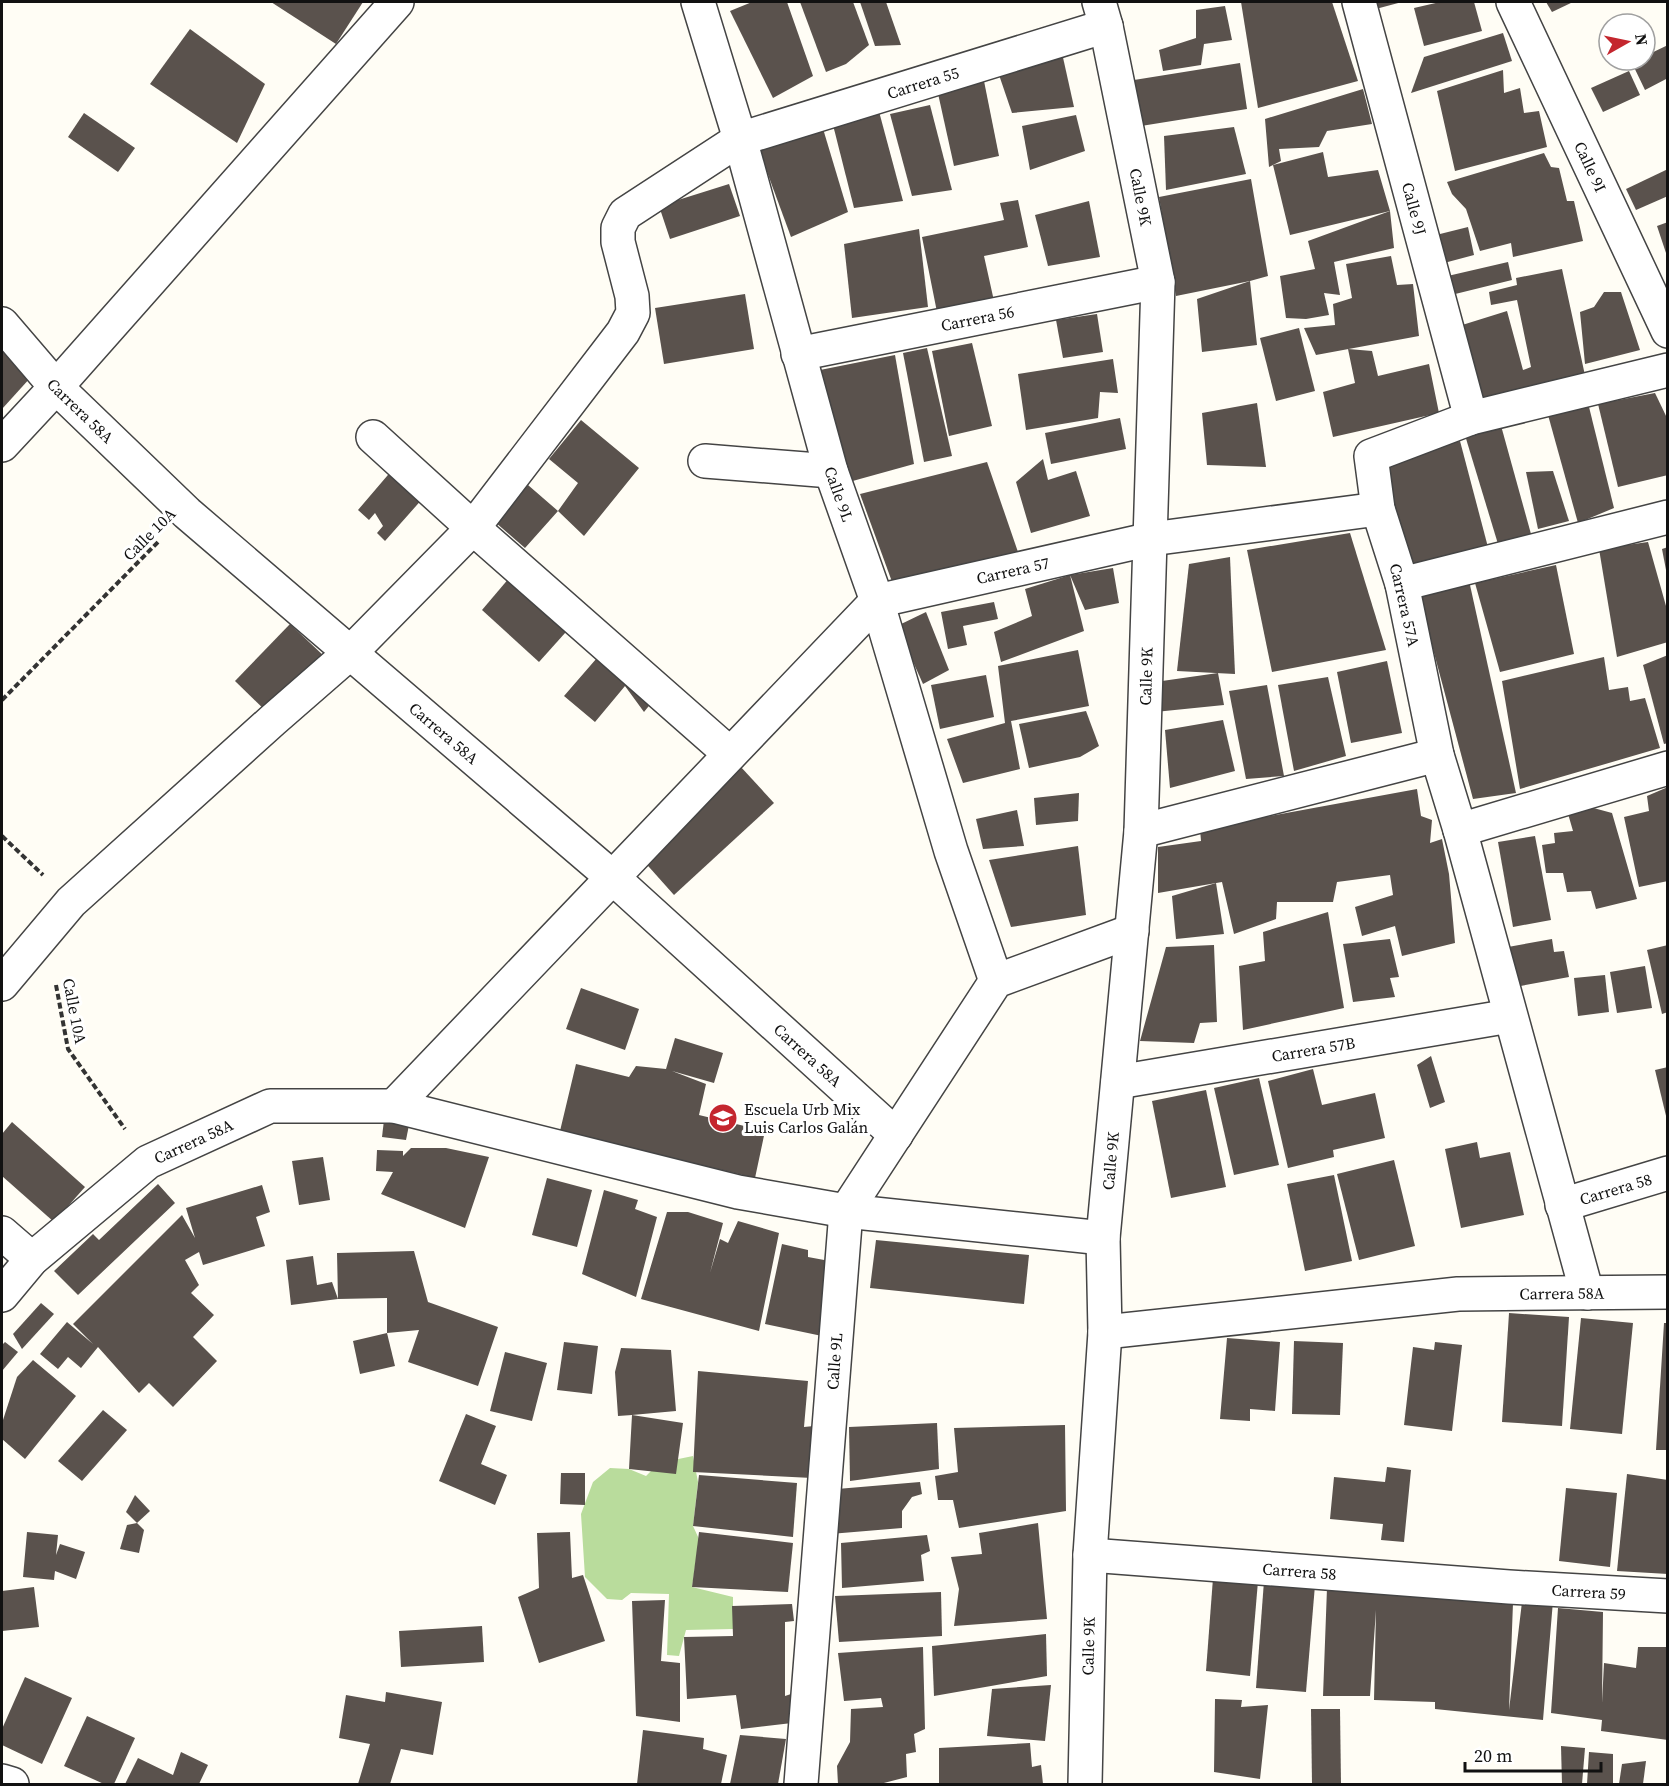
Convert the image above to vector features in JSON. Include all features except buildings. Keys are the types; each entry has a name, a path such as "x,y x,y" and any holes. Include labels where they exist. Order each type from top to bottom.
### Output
{"street":[{"path":"2,445 397,2"},
{"name":"Calle 9L","path":"698,2 740,139 831,471 877,602 951,851 996,981 846,1211 801,1785"},
{"name":"Calle 9J","path":"1359,2 1471,418"},
{"name":"Calle 9I","path":"1513,2 1668,331"},
{"name":"Carrera 55","path":"2,984 71,902 351,652 472,528 623,332 633,313 632,296 618,242 618,228 625,214 740,139 1102,14"},
{"name":"Calle 9K","path":"1085,1785 1090,1555 1105,1332 1103,1239 1141,831 1158,282 1102,14"},
{"name":"Carrera 56","path":"798,354 1158,282"},
{"name":"Carrera 58A","path":"2,324 56,387 187,513 612,877 896,1135"},
{"path":"1471,418 1668,370"},
{"name":"Carrera 57A","path":"1460,830 1437,755 1402,584 1378,509 1371,456 1471,418"},
{"path":"373,437 472,528 730,754"},
{"path":"705,461 831,471"},
{"path":"1151,539 1378,509"},
{"path":"1402,584 1668,517"},
{"name":"Carrera 57","path":"877,602 1151,539"},
{"path":"394,1106 877,602"},
{"path":"1141,831 1437,755"},
{"path":"1587,1293 1460,830 1668,768"},
{"path":"996,981 1132,930"},
{"name":"Carrera 57B","path":"1118,1082 1510,1016"},
{"name":"Carrera 58A","path":"2,1295 32,1259 148,1162 270,1106 394,1106 738,1192 846,1211 1103,1239"},
{"name":"Carrera 58","path":"1562,1205 1668,1173"},
{"path":"2,1233 32,1259"},
{"name":"Carrera 58A","path":"1105,1332 1458,1294 1668,1292"},
{"name":"Carrera 58","path":"1090,1555 1509,1587"},
{"name":"Carrera 59","path":"1509,1587 1668,1596"},
{"path":"2,1781 12,1785"}],"path":[{"name":"Calle 10A","path":"2,700 187,513"},
{"path":"2,836 71,902"},
{"name":"Calle 10A","path":"55,979 68,1049 148,1162"}],"green space":[{"path":"693,1456 698,1482 693,1526 699,1539 692,1587 733,1597 733,1629 686,1630 679,1656 667,1655 669,1594 631,1593 622,1600 607,1599 585,1577 581,1514 593,1482 610,1468 629,1469 646,1476 659,1463"}],"place":[{"name":"Escuela Urb Mix Luis Carlos Galán","path":"723,1118"}]}
